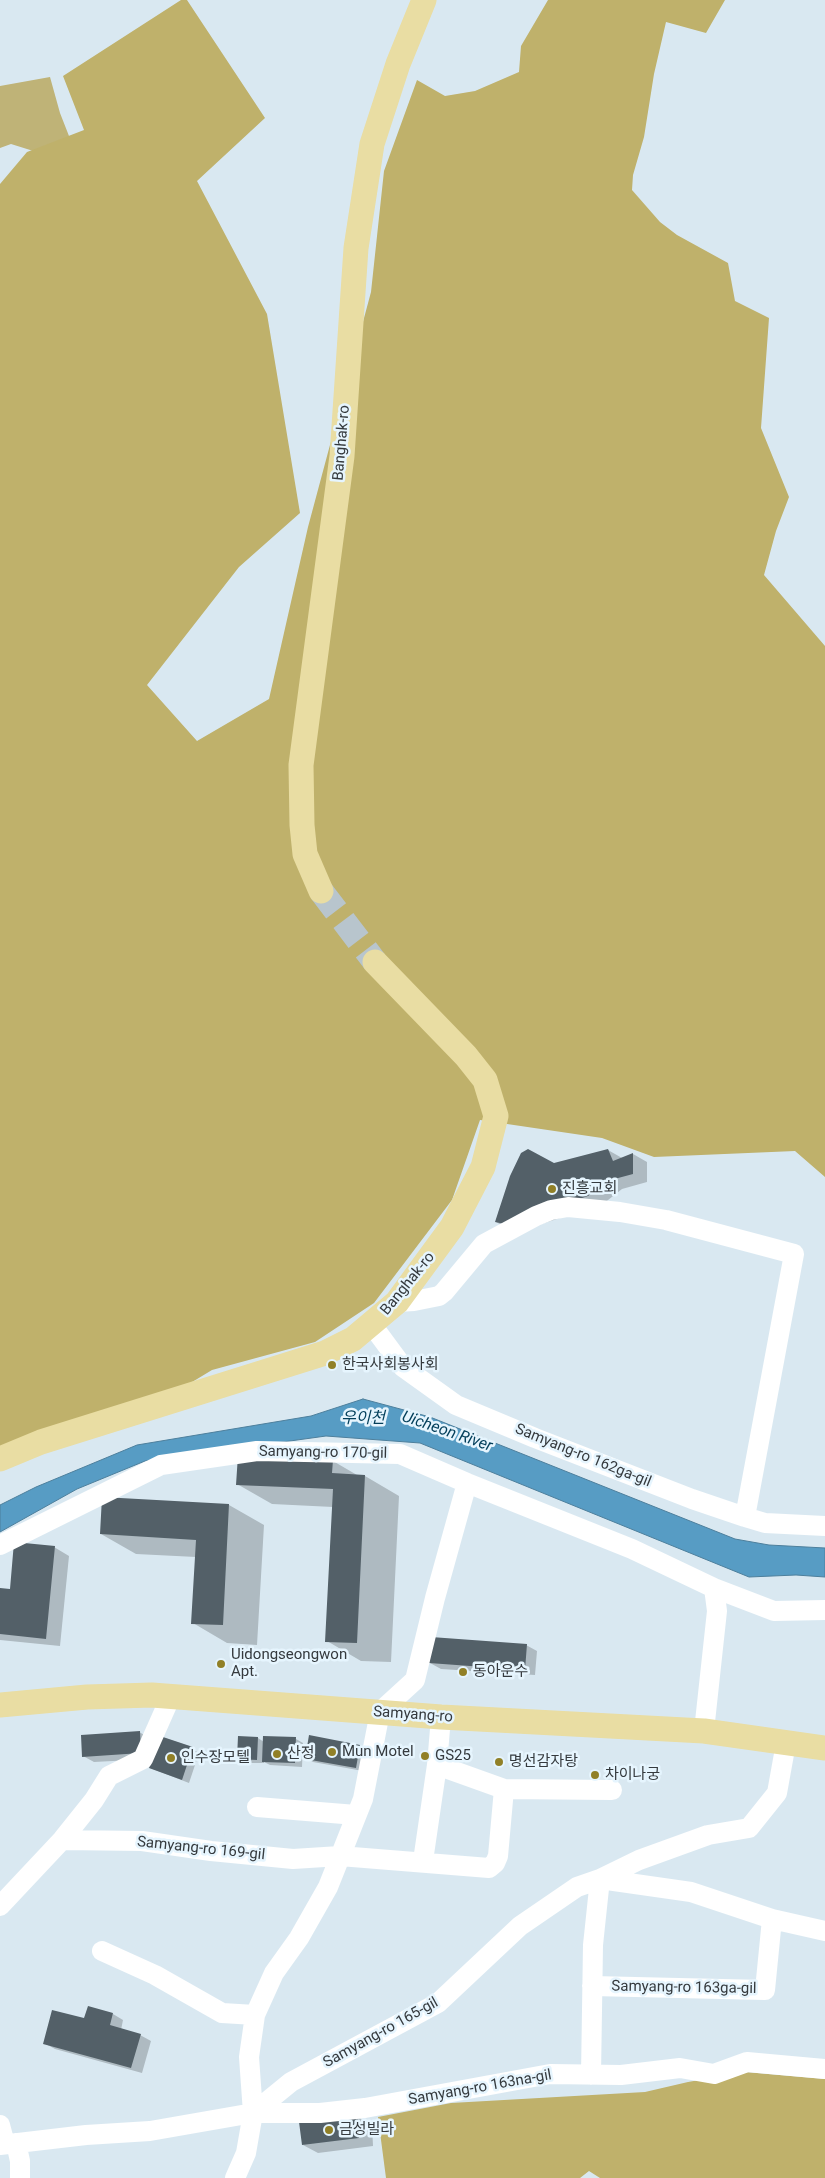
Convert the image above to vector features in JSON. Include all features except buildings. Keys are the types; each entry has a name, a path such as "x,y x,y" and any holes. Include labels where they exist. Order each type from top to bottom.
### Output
{"main road":[{"name":"Banghak-ro","path":"321,891 305,854 302,825 301,765 342,456 356,248 372,144 398,64 424,0"},
{"name":"Banghak-ro","path":"0,1459 41,1442 326,1353 353,1339 372,1325 397,1302 452,1227 483,1167 496,1116 485,1080 466,1056 375,962"},
{"name":"Samyang-ro","path":"0,1705 87,1697 152,1695 441,1717 704,1732 825,1748"}],"street":[{"path":"397,1302 439,1296 484,1244 497,1235 551,1210 568,1207 620,1212 666,1220 794,1254 744,1517"},
{"name":"Samyang-ro 162ga-gil","path":"372,1325 403,1367 456,1405 637,1477 744,1517 765,1523 825,1526"},
{"name":"Samyang-ro 170-gil","path":"0,1545 161,1465 257,1451 400,1454 632,1549 714,1588 774,1611 825,1610"},
{"path":"235,2178 246,2153 253,2113 249,2057 255,2014 274,1973 299,1938 328,1887 363,1799 380,1712 415,1680 435,1598 467,1483"},
{"path":"704,1732 717,1611 714,1588"},
{"path":"0,1906 62,1840 94,1800 109,1776 143,1759 171,1696"},
{"path":"423,1861 437,1765 441,1717"},
{"name":"Samyang-ro 165-gil","path":"253,2113 291,2082 438,2003 520,1926 577,1886 600,1879 639,1860 708,1835 749,1828 777,1793 786,1743"},
{"path":"437,1765 504,1789 612,1790"},
{"name":"Samyang-ro 169-gil","path":"62,1840 142,1841 211,1851 293,1859 340,1856 423,1861 489,1868 495,1864 498,1856 504,1789"},
{"path":"257,1807 356,1815"},
{"path":"591,2075 593,1945 600,1879 691,1892 772,1919 825,1931"},
{"name":"Samyang-ro 163ga-gil","path":"592,1986 765,1990 772,1919"},
{"path":"102,1951 155,1975 222,2013 255,2014"},
{"name":"Samyang-ro 163na-gil","path":"253,2113 320,2113 347,2110 413,2100 500,2081 550,2074 621,2075 680,2068 714,2074 747,2062 825,2069"},
{"path":"7,2144 86,2135 150,2131 253,2113"},
{"path":"0,2125 7,2144 20,2161 20,2178"}],"shaded area":[{"path":"181,0 187,0 265,118 197,181 267,314 300,513 239,567 147,685 197,741 269,699 308,527 371,292 384,171 417,80 445,96 475,91 519,72 521,46 548,0 725,0 706,33 666,22 654,74 644,137 633,175 632,190 660,222 677,235 728,263 735,301 769,318 761,428 789,497 776,531 764,575 825,646 825,1177 795,1151 654,1157 602,1138 480,1120 452,1200 374,1303 315,1342 212,1370 169,1396 0,1447 0,184 27,152 84,130 63,76"},
{"path":"50,77 60,113 78,159 43,154 11,144 0,148 0,86"},
{"path":"745,2072 825,2079 825,2178 600,2178 589,2171 580,2178 386,2178 378,2117 451,2103 645,2092"}],"water":[{"name":"우이천","path":"363,1399 430,1417 735,1539 769,1545 825,1548 825,1577 796,1575 749,1577 420,1443 326,1436 145,1461 77,1489 0,1532 0,1505 36,1487 137,1445 311,1416"}],"tunnel":[{"path":"321,891 375,962"}],"place":[{"name":"진흥교회","path":"552,1189"},
{"name":"한국사회봉사회","path":"332,1365"},
{"name":"Uidongseongwon Apt.","path":"221,1664"},
{"name":"동아운수","path":"463,1672"},
{"name":"Mun Motel","path":"332,1752"},
{"name":"산정","path":"277,1754"},
{"name":"GS25","path":"425,1756"},
{"name":"인수장모텔","path":"171,1758"},
{"name":"명선감자탕","path":"499,1762"},
{"name":"차이나궁","path":"595,1775"},
{"name":"금성빌라","path":"329,2130"}],"water label":[{"name":"Uicheon River","path":"447,1432"}]}
